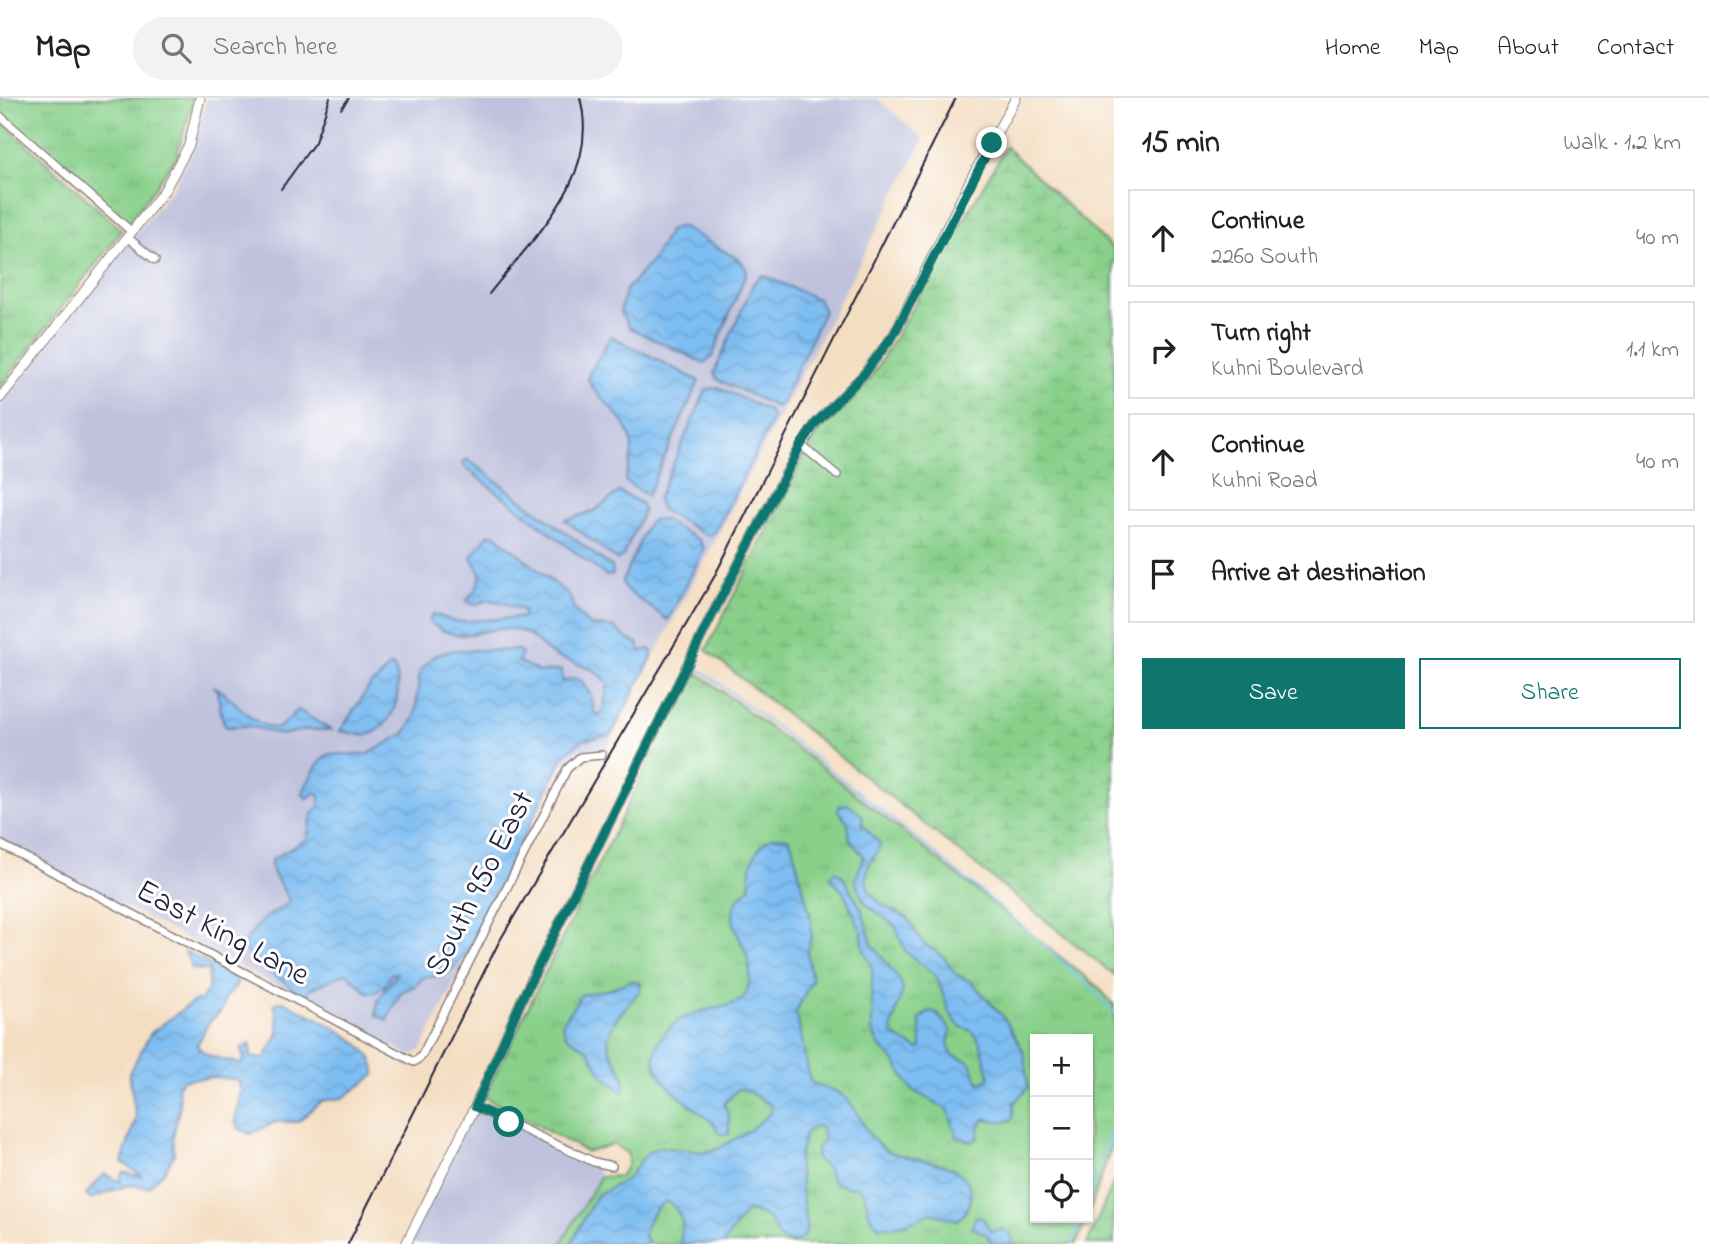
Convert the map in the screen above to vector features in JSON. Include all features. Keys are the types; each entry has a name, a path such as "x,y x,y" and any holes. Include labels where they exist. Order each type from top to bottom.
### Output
{"street":[{"path":"0,398 130,234 178,166 192,133 200,98"},
{"path":"406,1244 475,1107 522,999 712,615 801,445 816,423 864,374 894,334 972,177 1016,98"},
{"path":"0,116 155,260"},
{"path":"801,445 837,475"},
{"name":"South 950 East","path":"421,1057 567,769 584,755 602,755"},
{"name":"East King Lane","path":"0,844 408,1061 421,1057"},
{"path":"475,1107 594,1162 612,1166"}],"shaded area":[{"path":"207,98 876,98 924,139 607,747 602,751 579,751 562,765 422,1049 411,1056 0,841 0,407 174,186 194,146"},
{"path":"475,1107 594,1162 600,1177 561,1244 406,1244"}],"green space":[{"path":"0,98 194,98 176,157 128,225 0,115"},
{"path":"0,121 122,230 0,387"},
{"path":"1006,147 1114,250 1114,975 706,650 816,433 871,378"},
{"path":"694,670 825,770 1098,987 1114,1005 1114,1139 1093,1201 1093,1034 1030,1034 1030,1223 1085,1223 1076,1244 561,1244 600,1177 620,1176 628,1165 628,1154 614,1144 587,1152 484,1097"},
{"path":"1114,1181 1114,1244 1087,1244"}],"water":[{"path":"683,227 741,261 747,271 712,357 704,363 630,328 620,312 625,291 652,261 669,231"},
{"path":"762,275 818,299 824,311 782,403 777,407 718,380 714,373 754,282"},
{"path":"611,336 699,381 647,496 625,481 632,453 631,438 622,420 588,380"},
{"path":"718,387 769,411 773,419 715,532 708,536 662,510 657,500 706,390"},
{"path":"467,459 612,567 613,575 606,576 466,468 463,463"},
{"path":"619,492 641,503 644,510 623,556 617,560 565,520 594,511"},
{"path":"662,519 700,541 704,550 668,620 625,589 622,582 647,525 652,520"},
{"path":"494,534 569,595 574,609 589,625 616,628 627,639 638,643 640,651 651,649 652,657 611,735 583,740 564,755 467,951 445,974 424,977 415,986 401,992 387,1020 376,1015 378,1000 397,973 391,974 385,986 374,993 367,992 346,973 310,989 307,995 275,975 244,949 246,940 262,920 290,902 271,869 271,860 307,839 312,815 319,806 320,795 315,792 307,799 302,793 318,764 328,754 368,754 405,733 415,717 420,671 433,656 452,650 519,650 522,654 518,661 539,672 561,670 563,682 574,678 582,681 591,696 594,712 599,715 603,712 608,685 604,678 591,669 553,655 527,634 505,629 451,634 429,621 433,614 456,622 524,617 523,610 499,602 487,601 474,605 466,601 476,589 481,575 471,557 488,535"},
{"path":"389,666 393,666 398,685 395,706 384,725 367,735 340,731 371,684 379,679"},
{"path":"215,687 252,718 269,727 279,728 298,710 331,730 305,730 282,735 249,726 226,727"},
{"path":"847,804 863,816 862,825 880,843 867,874 870,891 882,904 907,917 923,943 944,957 955,974 971,981 1005,1019 1024,1052 1028,1088 1014,1103 1013,1119 1005,1122 985,1119 980,1125 978,1138 971,1142 957,1137 948,1110 912,1090 895,1062 878,1044 872,1030 872,966 863,949 862,933 844,893 830,877 835,871 842,875 862,910 872,944 901,982 903,990 892,1026 893,1035 918,1049 921,1048 920,1019 929,1011 936,1012 951,1030 948,1044 952,1055 969,1061 979,1083 988,1080 980,1042 972,1031 959,1026 950,1013 936,976 905,951 896,927 864,902 855,881 864,856 850,841 848,823 838,811 839,806"},
{"path":"772,837 788,838 792,845 811,919 812,936 807,951 812,980 796,1012 810,1081 847,1099 874,1140 886,1150 936,1163 959,1173 967,1181 971,1193 967,1208 957,1220 931,1213 905,1224 880,1227 869,1213 859,1187 846,1187 832,1181 827,1167 816,1159 816,1150 824,1139 822,1129 816,1126 805,1133 798,1161 806,1233 797,1241 790,1242 779,1238 769,1218 747,1210 723,1244 679,1244 682,1220 677,1210 667,1201 655,1211 646,1226 644,1237 650,1244 571,1244 595,1197 627,1179 648,1152 659,1147 703,1152 718,1149 750,1130 770,1113 770,1105 746,1090 738,1089 724,1104 729,1115 729,1134 720,1134 715,1125 661,1077 656,1066 655,1053 660,1040 678,1021 744,998 750,970 735,927 734,908 738,899 750,887 750,872 756,852"},
{"path":"185,951 237,980 236,986 225,998 222,1010 209,1022 197,1045 201,1050 217,1058 241,1064 244,1060 241,1049 250,1044 251,1057 264,1059 278,1033 274,1004 283,1001 354,1041 366,1051 373,1063 375,1075 343,1098 322,1101 298,1122 276,1122 250,1134 239,1129 235,1121 241,1091 238,1080 213,1077 182,1080 178,1086 180,1104 173,1137 174,1155 163,1173 148,1187 128,1185 90,1199 86,1194 104,1174 121,1182 124,1172 143,1177 122,1162 136,1118 129,1073 151,1033 194,1001 201,1000 208,989 209,970 192,969"},
{"path":"631,980 641,984 640,990 617,1018 609,1036 610,1051 624,1078 623,1092 603,1076 588,1050 565,1035 562,1024 581,995 611,989"},
{"path":"976,1216 984,1219 990,1231 1003,1229 1011,1234 1013,1244 992,1244 987,1235 972,1228"}],"waterway":[{"path":"699,669 799,745 981,891 1063,962 1114,1012"},
{"path":"1093,1186 1114,1126"},
{"path":"1072,1244 1079,1223"}],"railway":[{"path":"281,189 315,142 330,98"},
{"path":"341,109 349,98"},
{"path":"489,294 543,228 572,180 581,154 584,127 580,98"},
{"path":"348,1244 499,942 713,579 956,98"}],"route":[{"path":"509,1122 475,1107 522,999 712,615 801,445 816,423 878,358 894,334 972,177 992,143"}]}
